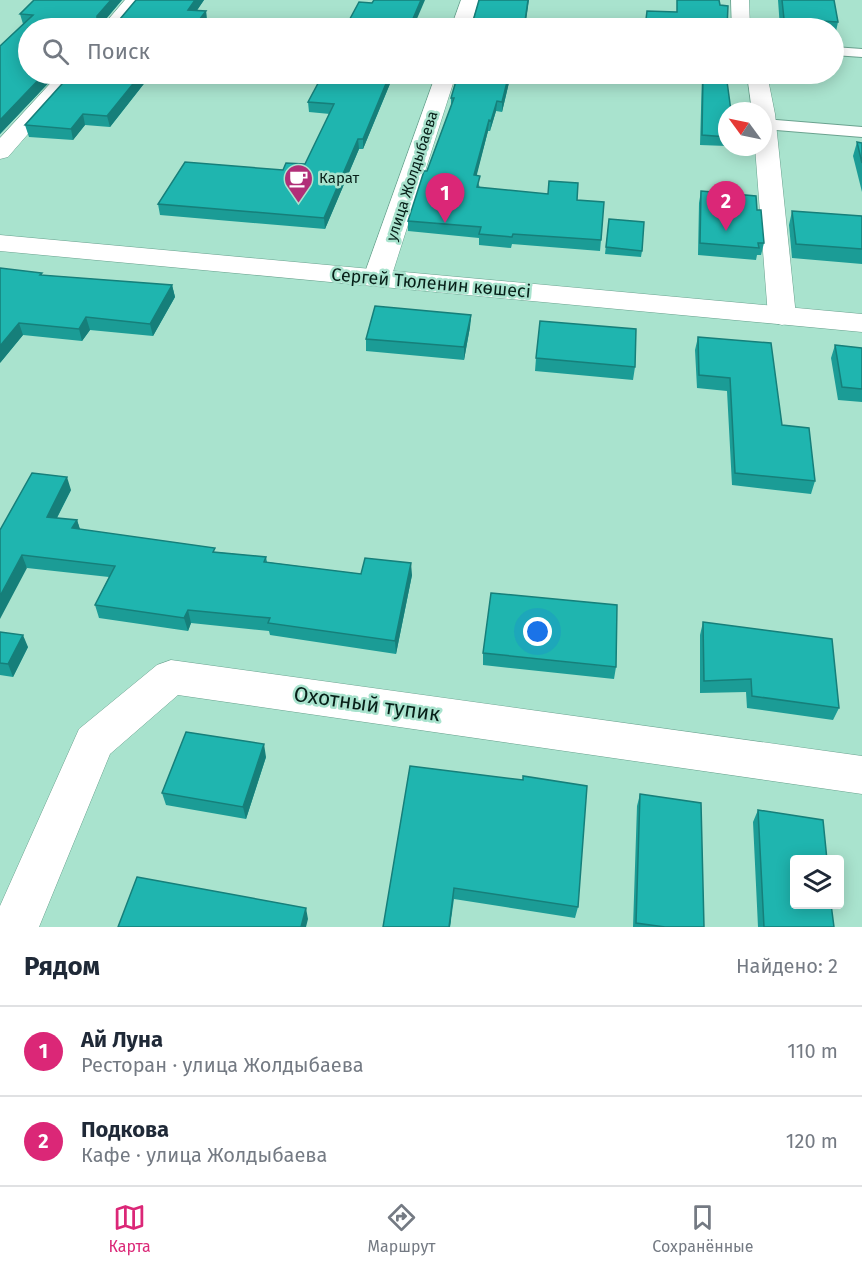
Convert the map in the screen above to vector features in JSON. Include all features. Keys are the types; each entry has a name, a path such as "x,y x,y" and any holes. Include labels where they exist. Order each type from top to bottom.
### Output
{"street":[{"path":"119,18 135,0"},
{"path":"464,18 470,0"},
{"path":"740,0 741,18"},
{"path":"0,152 61,84"},
{"name":"улица Жолдыбаева","path":"377,278 443,84"},
{"path":"758,84 761,102"},
{"path":"767,156 782,316"},
{"name":"Сергей Тюленин көшесі","path":"0,243 862,323"},
{"name":"Охотный тупик","path":"15,927 94,742 171,677 862,775"}],"lane":[{"path":"844,52 862,53"},
{"path":"772,125 862,132"}],"building":[{"path":"34,0 111,0 97,18 30,18 33,15 20,14"},
{"path":"136,0 195,0 188,10 206,11 201,18 121,18"},
{"path":"374,0 421,0 413,18 350,18 359,2 372,3"},
{"path":"479,0 528,0 525,18 474,18"},
{"path":"677,0 719,0 720,5 728,6 727,18 646,18 647,11 677,12"},
{"path":"782,0 834,0 837,18 784,18"},
{"path":"18,29 18,84 34,84 0,120 0,46"},
{"path":"62,84 133,84 107,116 83,114 71,129 25,125"},
{"path":"318,84 386,84 363,139 358,139 324,218 158,204 185,162 283,170 286,163 305,164 334,104 308,102"},
{"path":"455,84 506,84 502,102 497,101 491,121 489,120 474,175 480,176 477,187 548,194 549,181 578,183 577,200 604,202 601,240 479,234 481,227 408,221 424,171 427,171 454,98 451,98"},
{"path":"703,84 727,84 730,102 718,102 718,136 702,135"},
{"path":"857,142 862,143 862,163"},
{"path":"701,191 756,196 757,210 761,210 764,243 758,243 759,248 700,243"},
{"path":"792,211 862,216 862,249 796,244"},
{"path":"609,219 644,222 642,251 606,247"},
{"path":"0,268 42,273 40,275 172,285 150,324 86,317 79,329 19,323 0,346"},
{"path":"375,306 471,315 464,347 366,339"},
{"path":"540,321 636,329 635,367 536,358"},
{"path":"698,337 771,343 782,425 809,428 815,481 735,473 730,378 699,375"},
{"path":"835,345 862,348 862,389 842,387"},
{"path":"32,473 67,477 47,517 77,520 72,528 215,548 213,552 266,557 264,562 361,574 365,558 411,563 395,641 268,623 270,618 188,610 184,618 95,605 115,566 22,555 0,596 0,530"},
{"path":"491,593 617,605 616,667 483,653"},
{"path":"703,622 832,639 839,708 752,696 751,679 704,681"},
{"path":"0,632 23,635 8,664 0,663"},
{"path":"186,732 264,744 243,807 162,793"},
{"path":"410,766 523,780 523,776 587,786 578,907 454,888 449,927 383,927"},
{"path":"640,794 701,803 704,927 665,927 636,923"},
{"path":"758,810 823,820 826,855 790,855 790,909 832,909 834,927 764,927"},
{"path":"137,877 306,908 301,927 118,927"}],"place":[{"name":"Карат","path":"298,204"},
{"name":"Ай Луна","path":"445,223"},
{"name":"Подкова","path":"726,231"}]}
